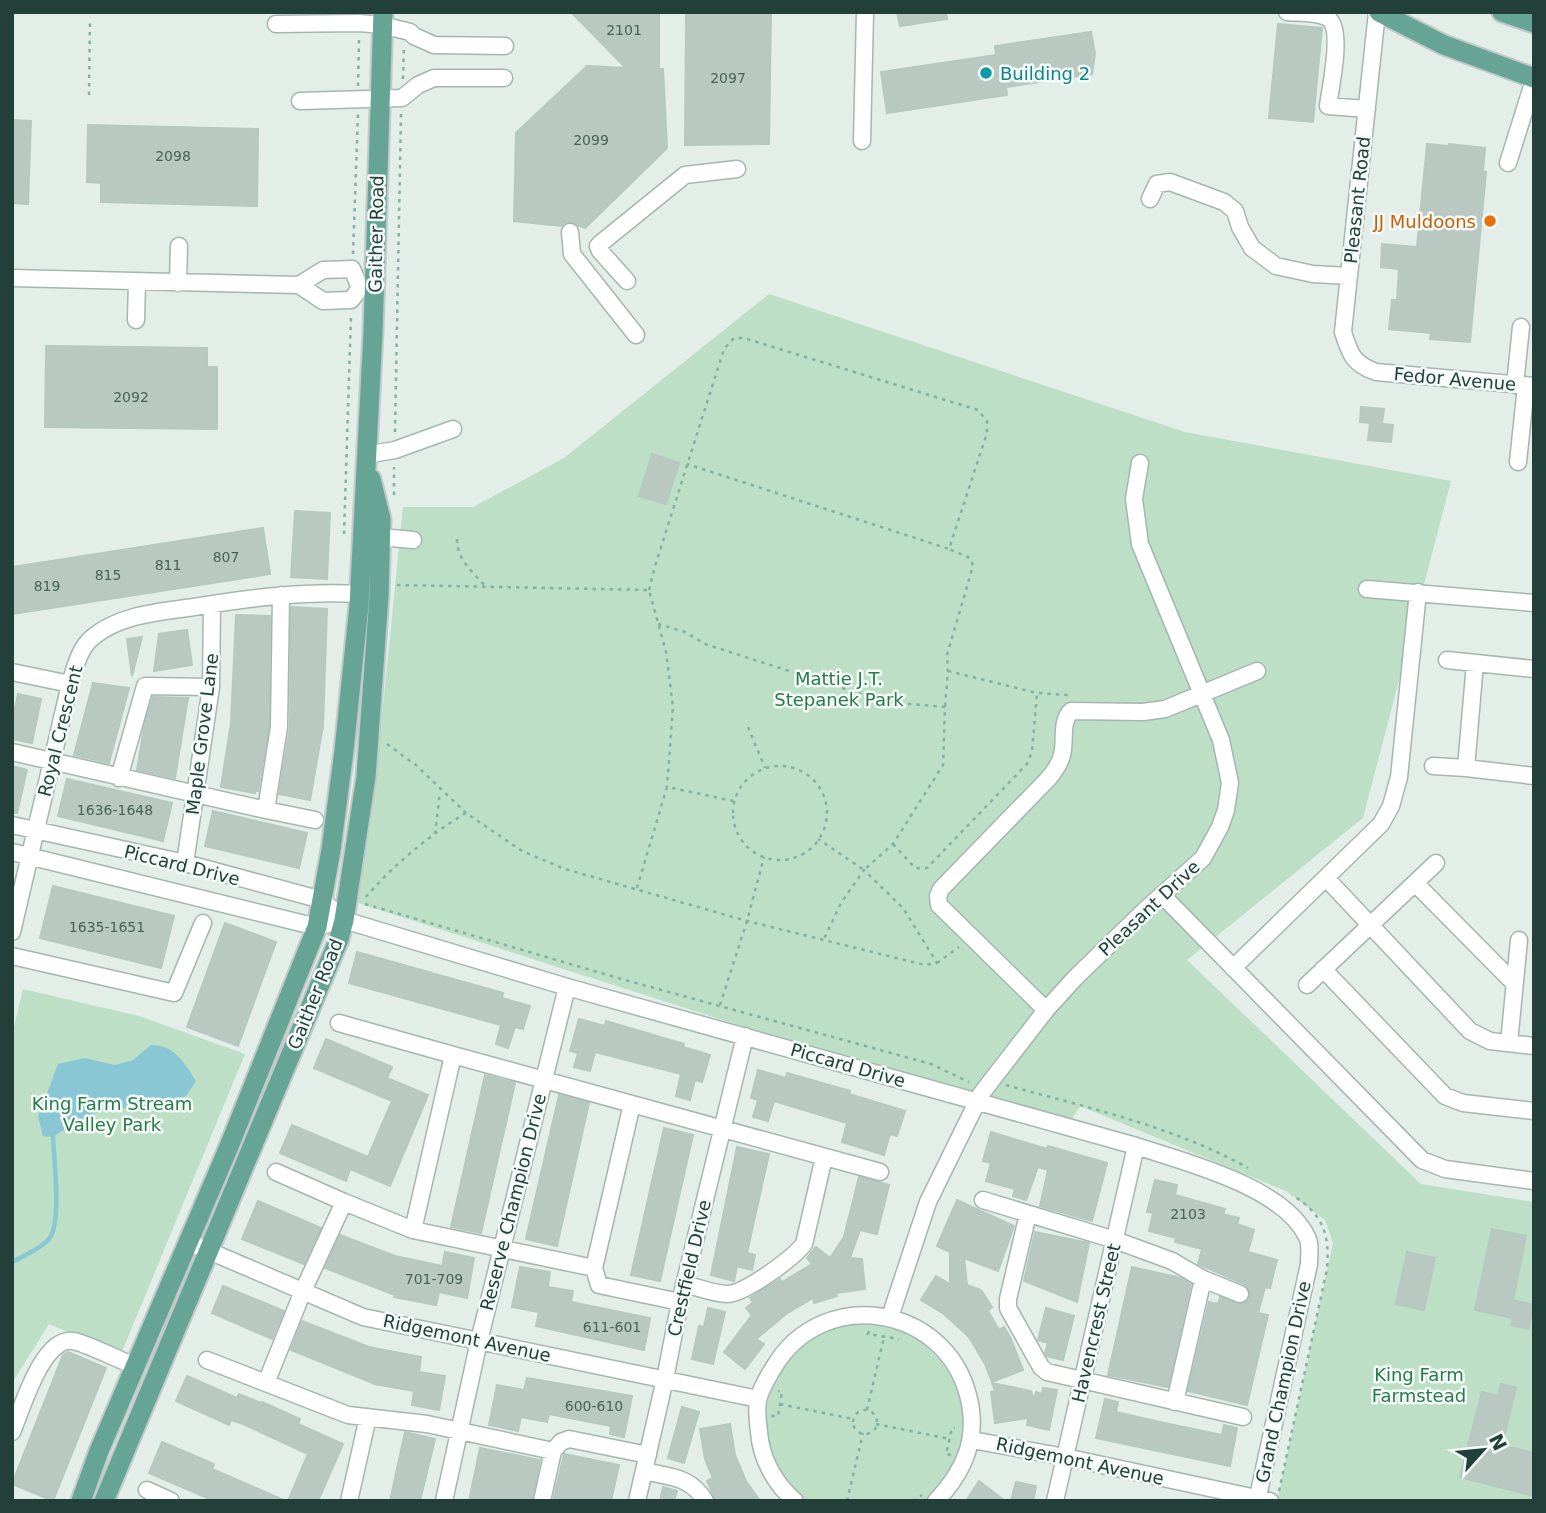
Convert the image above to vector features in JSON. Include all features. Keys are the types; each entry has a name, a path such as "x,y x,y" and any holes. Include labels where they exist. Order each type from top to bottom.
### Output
{"main road":[{"path":"1378,12 1444,45 1534,79"},
{"path":"1502,12 1534,23"},
{"name":"Gaither Road","path":"81,1501 317,928 344,751 359,594 365,455 362,292 379,99 382,18"},
{"name":"Gaither Road","path":"104,1501 339,939 344,920 366,777 381,542 381,519 365,455"}],"street":[{"path":"862,141 865,12"},
{"path":"1287,12 1326,17 1334,24 1336,36 1328,106 1367,109"},
{"name":"Pleasant Road","path":"1376,372 1360,366 1349,351 1343,332 1378,12"},
{"path":"276,24 359,23 382,18 434,45 505,46"},
{"path":"300,101 402,97 418,85 434,78 504,78"},
{"path":"1508,163 1527,128 1534,79"},
{"path":"627,281 598,246 685,175 737,169"},
{"path":"1150,199 1157,184 1170,181 1190,188 1224,202 1236,211 1240,227 1252,248 1276,266 1313,274 1349,276"},
{"path":"570,232 572,254 636,335"},
{"path":"178,282 179,246"},
{"path":"12,278 299,285 323,301 362,292 352,269 323,270 299,285"},
{"path":"136,320 137,282"},
{"path":"1518,462 1525,386 1521,327"},
{"name":"Fedor Avenue","path":"1376,372 1525,386"},
{"path":"365,455 395,450 453,429"},
{"name":"Pleasant Drive","path":"890,1317 929,1202 976,1102 1046,1010 1085,968 1203,858 1226,810 1230,783 1221,740 1140,544 1134,499 1140,463"},
{"path":"381,542 391,538 412,540"},
{"path":"1367,589 1534,603"},
{"path":"1233,968 1381,824 1397,787 1418,592"},
{"name":"Royal Crescent","path":"12,932 70,684 80,655 90,639 108,626 142,615 281,595 359,594"},
{"path":"266,810 279,727 281,595"},
{"name":"Maple Grove Lane","path":"185,863 211,687 212,604"},
{"path":"1447,660 1534,670"},
{"path":"1466,768 1475,663"},
{"path":"1046,1010 939,905 941,888 1058,766 1062,755 1065,720 1071,711 1143,712 1165,709 1257,671"},
{"path":"12,672 70,684"},
{"path":"119,778 145,686 211,687"},
{"path":"12,752 315,820"},
{"path":"1433,766 1534,776"},
{"name":"Piccard Drive","path":"12,825 185,863 322,901 344,920 566,987 1136,1146 1217,1173 1263,1194 1297,1221 1309,1239 1309,1264"},
{"name":"Piccard Drive","path":"12,852 317,928"},
{"path":"1307,985 1436,863"},
{"path":"1326,878 1470,1031 1490,1041 1534,1046"},
{"path":"1415,883 1514,984"},
{"path":"1162,895 1422,1160 1445,1169 1534,1181"},
{"path":"317,928 344,920"},
{"path":"12,956 174,993 203,923"},
{"path":"1510,1043 1519,940"},
{"path":"1323,969 1445,1096 1462,1103 1534,1111"},
{"name":"Reserve Champion Drive","path":"444,1501 479,1341 566,987"},
{"path":"339,1023 880,1172"},
{"name":"Crestfield Drive","path":"637,1501 684,1284 745,1036"},
{"path":"413,1230 453,1055"},
{"path":"632,1104 594,1268 599,1285 680,1302"},
{"name":"Havencrest Street","path":"1055,1501 1136,1146"},
{"path":"684,1284 727,1294 740,1291 796,1254 804,1244 824,1157"},
{"path":"276,1171 413,1230 594,1268"},
{"path":"984,1200 1115,1240 1172,1261 1203,1279 1240,1294"},
{"path":"266,1383 303,1291 344,1202"},
{"path":"1028,1214 1007,1299 1008,1308 1041,1367 1047,1372 1243,1417"},
{"name":"Ridgemont Avenue","path":"188,1242 363,1317 758,1399"},
{"name":"Grand Champion Drive","path":"1262,1500 1309,1264"},
{"path":"1175,1402 1203,1279"},
{"path":"796,1501 775,1480 766,1461 759,1439 758,1399 778,1361 791,1345 815,1328 834,1320 876,1314 912,1326 933,1340 959,1371 971,1407 958,1475 936,1501"},
{"path":"12,1432 44,1357 58,1343 73,1341 135,1366"},
{"path":"207,1360 348,1415 427,1424 553,1451"},
{"path":"349,1501 368,1417"},
{"name":"Ridgemont Avenue","path":"967,1434 1262,1500"},
{"path":"542,1501 553,1451 561,1442 569,1439 646,1463 687,1481 698,1488 705,1501"},
{"path":"147,1490 171,1501"}],"path":[{"path":"89,95 90,20"},
{"path":"352,269 359,23"},
{"path":"394,496 404,47"},
{"path":"344,539 345,485 362,292"},
{"path":"637,888 667,787 673,707 666,652 649,590 724,349 734,338 744,338 978,410 986,421 987,432 949,549"},
{"path":"687,464 949,549 970,558 973,566 947,655 943,765 893,844 864,870 841,903 824,939"},
{"path":"457,539 461,559 485,586"},
{"path":"391,585 649,590"},
{"path":"658,624 685,632 705,644 886,702 945,707"},
{"path":"893,844 915,869 927,868 1027,764 1032,752 1037,694 948,671"},
{"path":"748,727 765,768"},
{"path":"384,743 418,766 466,813 522,851 565,869 747,921 925,965 937,963 955,951 969,933"},
{"path":"790,767 803,772 821,790 825,802 827,815 818,839 808,850 794,857 779,860 764,857 742,841 735,829 734,801 745,780 765,768 790,767"},
{"path":"667,787 734,801"},
{"path":"435,834 441,791"},
{"path":"466,813 435,834 358,902 931,1064 972,1083 992,1081 1150,1126 1250,1169"},
{"path":"818,839 864,870 903,908 937,963"},
{"path":"719,1006 747,921 764,857"},
{"path":"1277,1501 1325,1279 1329,1249 1322,1223 1313,1211 1286,1191"},
{"path":"867,1410 884,1337"},
{"path":"767,1416 778,1416 782,1392 772,1388"},
{"path":"780,1404 853,1419"},
{"path":"867,1410 875,1416 876,1424 870,1432 863,1433 854,1426 853,1419 857,1413 867,1410"},
{"path":"772,1416 772,1424"},
{"path":"957,1429 958,1418"},
{"path":"876,1424 950,1439"},
{"path":"956,1456 946,1454 952,1427 967,1434"},
{"path":"847,1501 863,1433"}],"green space":[{"name":"Mattie J.T. Stepanek Park","path":"769,294 1185,432 1451,481 1363,818 1187,960 1421,1184 1534,1202 1534,1501 1277,1501 1333,1243 1325,1220 1286,1191 1080,1106 1069,1124 975,1101 358,903 374,795 403,507 473,507 564,458"},
{"name":"King Farm Stream Valley Park","path":"23,989 139,1016 245,1054 121,1354 49,1324 12,1383 12,1035"},
{"path":"860,1322 897,1327 921,1340 937,1354 950,1371 959,1390 964,1410 960,1452 951,1473 925,1501 805,1501 778,1471 770,1454 765,1417 776,1379 787,1362 805,1342 818,1333"}],"water":[{"path":"151,1045 173,1051 187,1067 196,1081 186,1096 160,1106 108,1109 84,1117 53,1137 43,1136 38,1117 58,1064 85,1058 115,1065 133,1060"}],"building":[{"path":"571,12 659,12 659,69 663,69 667,148 585,228 570,222 562,226 514,221 516,133 587,66 626,68"},
{"path":"686,12 771,12 769,144 685,145"},
{"path":"897,12 946,12 947,19 900,26"},
{"path":"1278,24 1322,28 1313,122 1269,118"},
{"name":"Building 2","path":"1091,32 1095,54 1092,74 1006,87 1007,95 887,113 881,72 996,55 995,46"},
{"path":"12,120 31,121 28,204 12,203"},
{"path":"88,125 258,129 257,206 101,202 101,183 87,182"},
{"path":"1427,144 1485,148 1483,171 1486,172 1470,342 1430,339 1431,333 1389,329 1392,300 1397,300 1399,269 1381,267 1382,244 1417,247"},
{"path":"46,346 207,348 207,367 217,367 217,429 45,427"},
{"path":"1361,407 1384,409 1382,424 1393,425 1391,442 1368,440 1370,423 1360,422"},
{"path":"652,454 679,463 666,504 639,496"},
{"path":"295,511 330,513 327,579 291,577"},
{"path":"263,528 270,574 12,614 12,567"},
{"path":"291,607 327,609 323,726 310,800 279,794 290,727"},
{"path":"236,615 270,616 269,726 258,791 255,790 255,793 221,787 231,723"},
{"path":"187,630 192,665 154,671 159,634"},
{"path":"142,637 132,676 127,639"},
{"path":"93,683 129,688 109,763 74,755"},
{"path":"18,694 41,699 32,743 12,739 12,723"},
{"path":"153,697 188,698 175,778 137,770 144,727"},
{"path":"12,766 27,770 17,813 12,813"},
{"path":"67,779 172,803 163,841 58,816"},
{"path":"213,811 307,833 299,868 205,846"},
{"path":"53,886 174,916 161,968 40,938"},
{"path":"225,923 276,942 238,1046 187,1027"},
{"path":"357,952 503,993 502,998 530,1006 523,1029 515,1027 508,1048 496,1044 501,1025 349,983"},
{"path":"579,1019 605,1026 606,1021 684,1044 683,1047 710,1055 702,1082 695,1080 690,1100 676,1096 681,1074 595,1052 590,1071 574,1067 578,1053 570,1051"},
{"path":"326,1039 392,1067 387,1078 428,1095 390,1186 350,1169 346,1181 280,1153 292,1125 368,1157 392,1101 314,1068"},
{"path":"758,1070 786,1078 787,1073 850,1091 849,1094 905,1111 897,1136 890,1134 884,1155 842,1142 847,1123 774,1101 768,1121 753,1117 758,1100 751,1098"},
{"path":"485,1075 515,1083 481,1233 451,1227"},
{"path":"559,1095 589,1103 557,1246 526,1239"},
{"path":"664,1128 693,1135 660,1281 631,1275"},
{"path":"991,1132 1107,1163 1092,1221 1040,1206 1048,1170 1038,1167 1026,1200 1013,1196 1015,1189 986,1181 991,1163 983,1161"},
{"path":"737,1147 769,1154 747,1253 755,1255 752,1270 737,1266 734,1281 711,1275"},
{"path":"859,1177 889,1185 877,1234 860,1230 850,1258 862,1259 865,1289 836,1293 837,1296 814,1303 813,1298 786,1314 756,1339 764,1344 745,1369 724,1352 752,1315 746,1308 753,1302 750,1298 780,1279 782,1282 812,1264 807,1258 816,1247 830,1258 844,1237"},
{"path":"1155,1180 1177,1185 1175,1195 1225,1209 1223,1214 1239,1218 1237,1224 1254,1230 1248,1252 1277,1260 1270,1288 1265,1287 1258,1313 1268,1315 1247,1405 1188,1391 1209,1302 1218,1304 1220,1297 1242,1304 1249,1299 1250,1292 1244,1284 1198,1264 1202,1249 1149,1231 1153,1213 1147,1212"},
{"path":"957,1200 1014,1226 998,1271 964,1258 967,1285 981,1290 992,1307 988,1311 999,1330 1004,1327 1010,1337 1023,1370 992,1382 969,1337 944,1314 921,1300 936,1276 950,1284 950,1252 937,1246"},
{"path":"258,1201 321,1228 304,1264 242,1239"},
{"path":"1492,1229 1526,1236 1513,1300 1534,1305 1528,1329 1511,1325 1513,1318 1475,1310"},
{"path":"1035,1232 1089,1243 1077,1302 1024,1281"},
{"path":"340,1235 395,1256 442,1266 445,1252 474,1258 467,1298 439,1292 436,1305 394,1297 395,1295 325,1268"},
{"path":"1407,1252 1435,1258 1424,1310 1396,1304"},
{"path":"520,1267 550,1272 548,1287 573,1291 571,1302 650,1318 644,1350 536,1326 539,1312 512,1307"},
{"path":"1132,1267 1181,1278 1191,1284 1168,1387 1108,1375"},
{"path":"223,1286 284,1311 272,1339 212,1313"},
{"path":"708,1308 725,1312 713,1364 692,1359 699,1326 704,1327"},
{"path":"1046,1308 1074,1316 1063,1360 1047,1356 1045,1353 1048,1343 1038,1340"},
{"path":"302,1321 369,1347 421,1357 419,1372 445,1376 439,1410 412,1405 414,1391 375,1384 291,1350"},
{"path":"68,1352 106,1368 53,1501 12,1484 63,1355"},
{"path":"187,1376 237,1398 239,1394 262,1402 300,1419 298,1424 343,1444 318,1501 288,1501 308,1454 243,1424 231,1420 229,1425 176,1401"},
{"path":"527,1378 632,1396 624,1437 610,1434 611,1426 549,1414 547,1422 521,1417 518,1431 489,1425 497,1385 524,1390"},
{"path":"992,1383 1031,1391 1034,1400 1036,1392 1042,1394 1043,1388 1057,1390 1049,1430 1027,1425 1028,1418 995,1423 991,1392 995,1391"},
{"path":"1501,1384 1516,1388 1502,1445 1534,1453 1534,1496 1460,1477 1482,1392 1498,1396"},
{"path":"1105,1399 1118,1402 1116,1412 1169,1424 1222,1435 1224,1425 1237,1428 1230,1466 1096,1438"},
{"path":"682,1407 699,1412 684,1463 668,1458"},
{"path":"730,1424 735,1455 746,1481 760,1501 716,1501 707,1481 713,1478 705,1459 700,1429"},
{"path":"405,1432 435,1439 420,1501 390,1501"},
{"path":"162,1442 214,1464 212,1469 286,1501 214,1501 149,1473"},
{"path":"480,1448 540,1460 532,1501 469,1501"},
{"path":"564,1454 619,1465 611,1501 553,1501"},
{"path":"979,1481 1005,1501 966,1501"},
{"path":"1016,1482 1036,1486 1033,1501 1011,1501"},
{"path":"663,1487 677,1491 674,1501 660,1501"}],"waterway":[{"path":"12,1262 41,1246 53,1231 56,1206 53,1137"}],"place":[{"name":"Building 2","path":"986,73"},
{"name":"JJ Muldoons","path":"1490,221"}],"park label":[{"name":"King Farm Farmstead","path":"1419,1384"}]}
